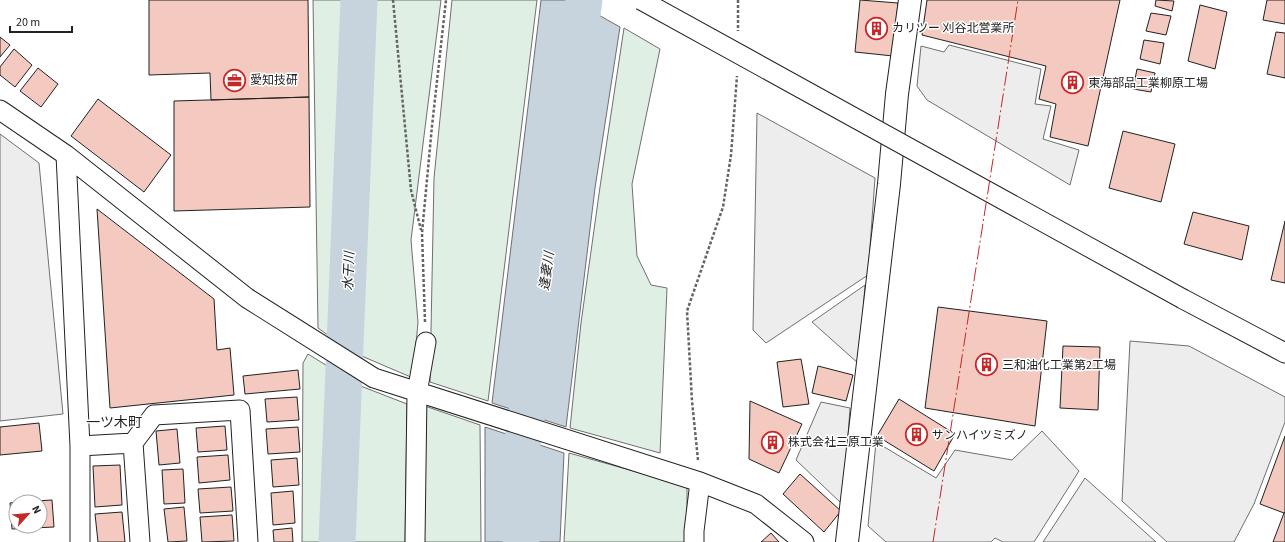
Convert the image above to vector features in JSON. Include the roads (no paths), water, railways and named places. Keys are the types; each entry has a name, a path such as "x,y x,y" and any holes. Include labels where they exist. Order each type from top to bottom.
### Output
{"street":[{"path":"640,0 1183,299 1285,353"},
{"path":"848,542 897,94 910,0"},
{"path":"0,110 66,155 247,298 374,378 417,393 700,482 756,504 804,542"},
{"path":"66,155 80,446 80,542"},
{"path":"415,542 417,393 426,342"},
{"path":"140,542 133,443 154,415 240,410 248,542"},
{"path":"80,446 133,443"},
{"path":"694,542 700,482"}],"water":[{"path":"541,0 572,0 620,27 595,188 566,427 492,403"},
{"path":"485,427 564,453 560,542 485,542"}],"waterway":[{"name":"水干川","path":"337,542 359,0"},
{"name":"逢妻川","path":"576,58 584,0"},
{"name":"逢妻川","path":"521,542 520,459 534,363"}],"place":[{"name":"カリツー 刈谷北営業所","path":"876,28"},
{"name":"愛知技研","path":"235,80"},
{"name":"東海部品工業柳原工場","path":"1072,83"},
{"name":"三和油化工業第2工場","path":"986,365"},
{"name":"サンハイツミズノ","path":"916,435"},
{"name":"株式会社三原工業","path":"772,442"}],"district":[{"name":"一ツ木町","path":"114,422"}]}
